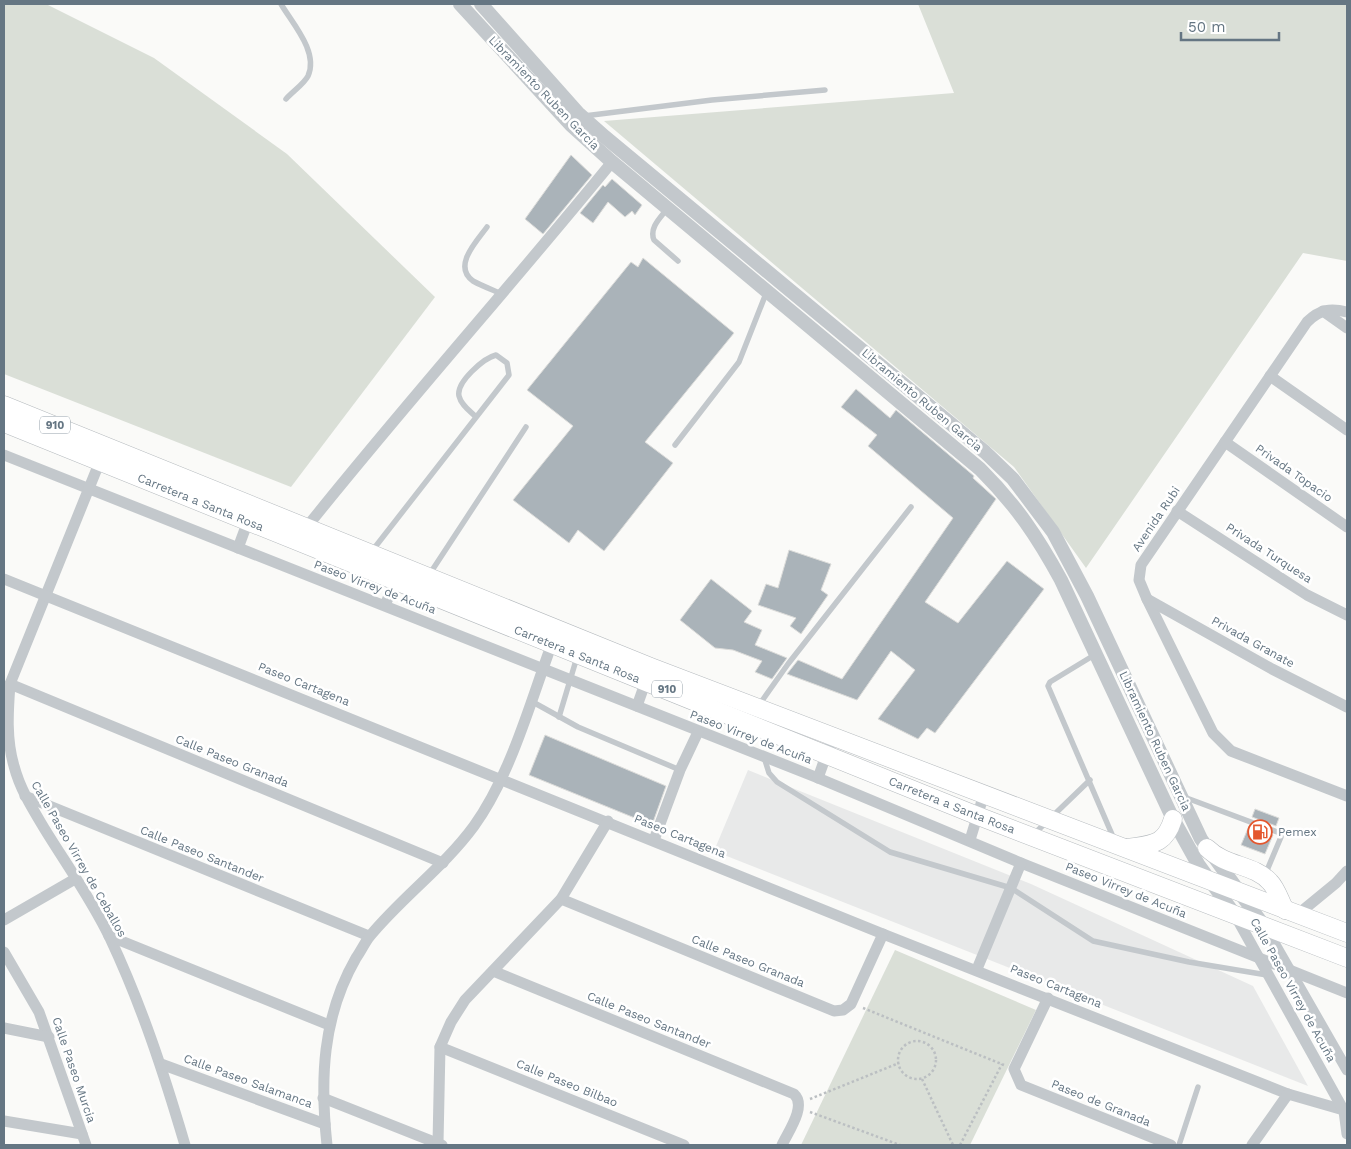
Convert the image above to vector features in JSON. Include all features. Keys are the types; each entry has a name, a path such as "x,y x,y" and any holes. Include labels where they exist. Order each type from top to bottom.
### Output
{"main road":[{"name":"Carretera a Santa Rosa","path":"4,404 254,504 306,528 428,577 555,636"},
{"name":"Carretera a Santa Rosa","path":"4,423 396,580 581,646 753,715 827,754 978,816 1347,958"},
{"name":"Carretera a Santa Rosa","path":"753,715 833,736 1347,933"},
{"path":"1121,846 1151,844 1164,838 1169,832 1173,819"},
{"path":"1207,848 1220,859 1264,877 1274,887 1291,913"}],"street":[{"name":"Libramiento Ruben Garcia","path":"460,4 571,125 612,162 980,469 1004,493 1039,540 1097,653 1173,819 1211,882 1235,915"},
{"name":"Libramiento Ruben Garcia","path":"481,4 582,116 985,452 1013,479 1042,515 1070,563 1207,848 1264,926"},
{"path":"306,528 440,364 502,294 612,162"},
{"path":"1323,310 1333,309 1347,312"},
{"path":"1323,310 1347,328"},
{"name":"Avenida Rubi","path":"1323,310 1307,322 1225,442 1140,570 1139,580 1213,733 1222,744 1231,752 1347,796"},
{"path":"1270,376 1347,430"},
{"name":"Privada Topacio","path":"1225,442 1347,526"},
{"name":"Calle Paseo Virrey de Ceballos","path":"106,445 10,684 8,712 9,741 14,768 25,796 109,936 139,1001 161,1064 185,1145"},
{"name":"Paseo Virrey de Acuña","path":"4,454 570,679 698,732 818,778 970,840 1021,863 1347,993"},
{"name":"Privada Turquesa","path":"1178,511 1307,595 1347,615"},
{"path":"238,548 248,521"},
{"name":"Paseo Cartagena","path":"4,579 654,840 882,934 1288,1094 1346,1111"},
{"path":"385,605 396,580"},
{"name":"Privada Granate","path":"1147,599 1272,669 1347,707"},
{"path":"327,1145 323,1098 329,1025 336,1000 349,970 369,936 444,863 475,825 502,779 555,636"},
{"path":"637,706 648,673"},
{"name":"Calle Paseo Granada","path":"10,684 444,863"},
{"path":"654,840 680,770 698,732"},
{"path":"818,778 833,736"},
{"path":"970,840 984,794"},
{"name":"Calle Paseo Santander","path":"25,796 369,936"},
{"path":"440,1144 440,1047 462,1006 561,899 608,822"},
{"path":"977,970 1021,863"},
{"path":"1291,913 1336,884 1347,871"},
{"path":"4,920 75,879"},
{"name":"Calle Paseo Granada","path":"561,899 834,1011 843,1010 851,1004"},
{"name":"Calle Paseo Virrey de Acuña","path":"1235,915 1346,1111 1347,1134"},
{"name":"Calle Paseo Virrey de Acuña","path":"1264,926 1292,971 1347,1070"},
{"path":"851,1004 882,934"},
{"path":"109,936 329,1025"},
{"name":"Calle Paseo Murcia","path":"4,952 39,1012 84,1140"},
{"name":"Calle Paseo Santander","path":"493,971 798,1102"},
{"path":"1014,1069 1048,998"},
{"path":"4,1028 49,1037"},
{"name":"Calle Paseo Bilbao","path":"440,1047 684,1145"},
{"name":"Calle Paseo Salamanca","path":"161,1064 325,1124"},
{"name":"Paseo de Granada","path":"1014,1069 1021,1085 1171,1145"},
{"path":"1252,1145 1288,1094"},
{"name":"Calle Paseo Salamanca","path":"323,1098 440,1144"},
{"path":"782,1145 798,1102"},
{"path":"4,1121 84,1140"}],"lane":[{"path":"281,4 309,51 310,59 308,77 286,99"},
{"path":"582,116 712,100 825,90"},
{"path":"667,209 652,230 652,235 654,240 678,261"},
{"path":"487,227 465,258 466,271 472,280 502,294"},
{"path":"675,444 739,362 766,291"},
{"path":"370,554 509,375 507,363 496,355 486,358 460,385 459,395 463,403 476,417"},
{"path":"428,577 526,428"},
{"path":"753,715 788,664 911,507"},
{"path":"559,717 581,646"},
{"path":"1097,653 1048,685 1121,846"},
{"path":"531,701 578,727 680,770"},
{"path":"764,757 769,773 777,782 890,852 1011,888 1093,941 1189,962 1269,975"},
{"path":"1032,836 1090,780"},
{"path":"1181,795 1280,833 1281,837 1264,877"},
{"path":"1178,1145 1198,1087"}],"path":[{"path":"851,1004 1014,1069"},
{"path":"925,1043 929,1034"},
{"path":"909,1043 925,1043 935,1054 934,1069 922,1078 907,1076 899,1063 903,1048 909,1043"},
{"path":"798,1102 899,1063"},
{"path":"960,1145 1002,1064"},
{"path":"922,1078 953,1145"},
{"path":"798,1102 900,1145"}],"shaded area":[{"path":"4,4 46,4 154,58 287,154 435,297 291,487 4,374"},
{"path":"918,4 1347,4 1347,261 1303,253 1086,568 1014,467 604,121 954,93"},
{"path":"748,770 1031,884 1253,986 1308,1086 714,851"},
{"path":"895,950 1036,1010 970,1145 801,1145"}],"building":[{"path":"571,155 592,175 543,234 525,219"},
{"path":"612,179 642,205 635,215 632,211 625,217 608,202 593,223 580,213 603,185 605,187"},
{"path":"643,258 734,333 645,442 673,463 604,551 578,530 569,543 513,500 573,426 527,390 631,262 638,267"},
{"path":"856,389 890,418 896,410 974,476 973,478 996,499 925,602 958,623 1007,561 1044,589 935,733 927,728 918,739 878,719 915,670 891,651 857,700 787,674 798,660 842,679 953,518 868,446 877,435 841,407"},
{"path":"789,550 831,564 821,590 828,595 801,634 790,626 796,618 758,605 766,584 778,588"},
{"path":"711,579 752,611 744,622 762,630 755,645 787,658 772,679 755,672 762,661 733,650 715,648 680,620"},
{"path":"545,735 666,786 652,825 529,775"},
{"path":"1255,809 1279,818 1276,826 1252,817"},
{"path":"1249,826 1273,835 1265,854 1241,845"}],"place":[{"name":"Pemex","path":"1260,832"}]}
